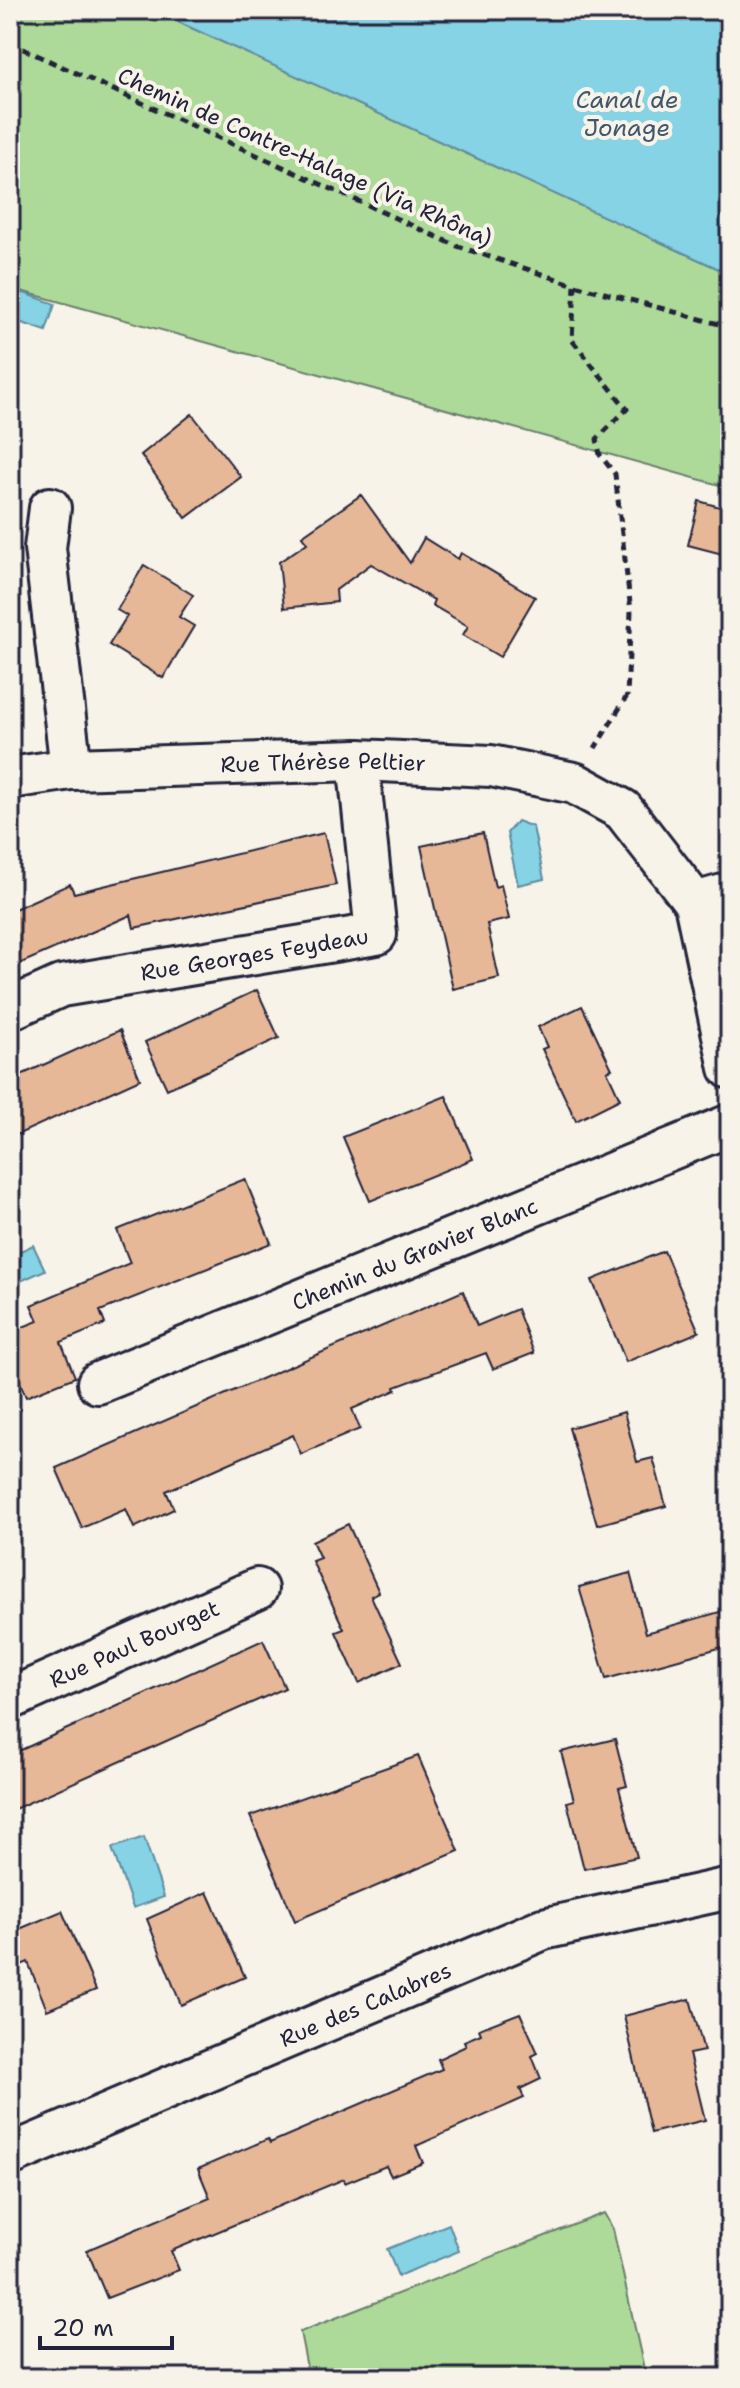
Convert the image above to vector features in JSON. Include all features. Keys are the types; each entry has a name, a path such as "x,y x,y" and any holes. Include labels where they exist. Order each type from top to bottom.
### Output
{"street":[{"path":"50,508 45,548 71,769"},
{"name":"Rue Thérèse Peltier","path":"10,778 71,769 358,760 491,766 574,783"},
{"name":"Rue Georges Feydeau","path":"10,1009 61,986 376,934 358,760"},
{"path":"574,783 623,810 712,898 730,1068"},
{"name":"Chemin du Gravier Blanc","path":"98,1383 730,1125"},
{"name":"Rue Paul Bourget","path":"10,1699 257,1589"},
{"name":"Rue des Calabres","path":"10,2155 543,1929 730,1888"}],"path":[{"name":"Chemin de Contre-Halage (Via Rhôna)","path":"10,43 457,246 575,285 730,327"},
{"path":"574,783 627,696 631,611 615,474 600,455 597,439 627,409 572,340 575,285"}],"green space":[{"path":"10,10 152,10 730,274 730,488 10,288"},
{"path":"604,2213 613,2229 646,2378 309,2378 300,2332"}],"water":[{"name":"Canal de Jonage","path":"152,10 730,10 730,274"},
{"path":"10,288 55,304 46,331 10,319"},
{"path":"517,821 533,827 544,879 518,885 507,833"},
{"path":"33,1245 45,1270 10,1286 10,1256"},
{"path":"144,1837 164,1897 133,1908 112,1848"},
{"path":"449,2224 459,2251 398,2276 387,2249"}],"building":[{"path":"192,414 241,477 186,518 141,455"},
{"path":"361,495 410,563 424,538 458,559 461,553 535,597 500,657 463,635 468,626 432,605 434,600 371,564 336,590 337,602 284,608 279,562 307,543 302,536"},
{"path":"699,501 730,510 730,556 688,545"},
{"path":"144,565 193,595 179,617 194,626 163,678 109,645 127,616 117,610"},
{"path":"324,833 336,885 134,928 131,915 10,968 10,911 70,884 74,893"},
{"path":"483,833 495,887 501,885 509,919 487,924 499,978 453,989 421,846"},
{"path":"257,990 279,1038 167,1089 145,1042"},
{"path":"582,1006 612,1069 607,1071 620,1099 576,1121 542,1049 547,1047 538,1027"},
{"path":"120,1030 140,1079 10,1138 10,1080"},
{"path":"446,1096 473,1159 370,1201 343,1137"},
{"path":"245,1179 271,1243 100,1311 105,1324 61,1342 75,1377 26,1397 10,1359 10,1332 38,1321 31,1305 130,1263 117,1230"},
{"path":"664,1251 699,1332 626,1362 592,1280"},
{"path":"463,1291 477,1326 517,1309 534,1353 493,1369 486,1353 395,1387 396,1390 352,1409 360,1429 301,1454 293,1435 166,1491 174,1509 134,1528 126,1509 82,1528 56,1468"},
{"path":"624,1412 637,1462 653,1458 666,1506 597,1525 569,1428"},
{"path":"348,1524 379,1592 371,1596 402,1663 359,1683 336,1632 344,1629 312,1561 320,1558 312,1541"},
{"path":"630,1573 646,1633 730,1609 730,1645 606,1679 579,1587"},
{"path":"263,1640 285,1688 10,1811 10,1755"},
{"path":"615,1739 627,1786 619,1788 637,1857 584,1869 567,1802 574,1800 561,1752"},
{"path":"418,1756 459,1851 295,1921 250,1816"},
{"path":"207,1892 245,1977 181,2005 147,1919"},
{"path":"62,1911 96,1990 47,2010 28,1962 19,1966 10,1943 10,1933"},
{"path":"690,1999 704,2051 689,2054 705,2120 651,2133 624,2016"},
{"path":"520,2013 538,2053 532,2056 541,2079 520,2089 524,2098 416,2146 423,2163 391,2176 386,2166 345,2183 344,2179 171,2251 179,2270 107,2298 87,2250 210,2198 198,2169 268,2139 270,2143 442,2069 438,2059 466,2046 464,2041 481,2034 479,2029"}]}
